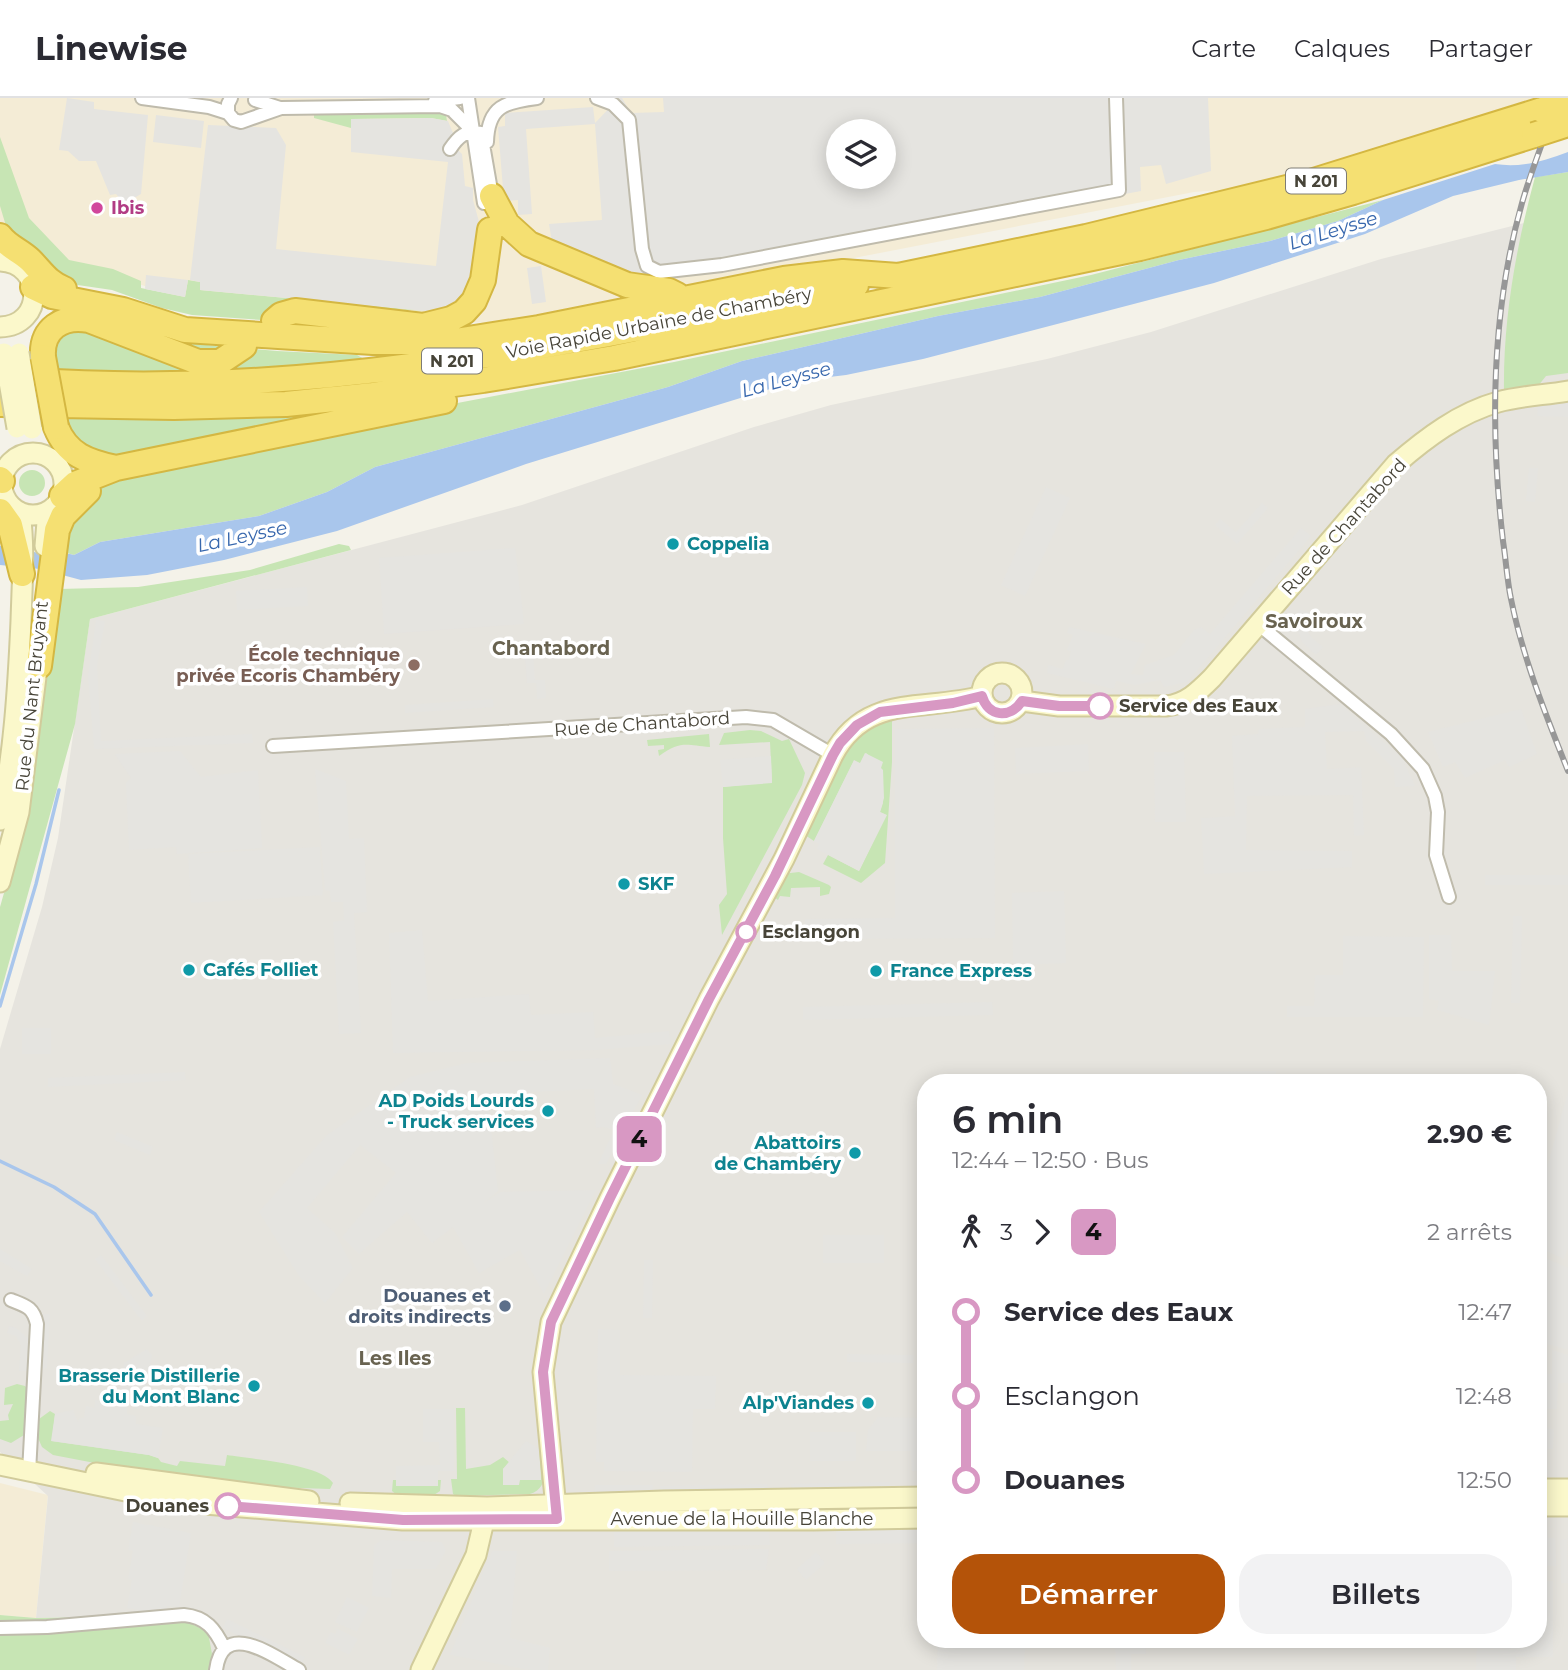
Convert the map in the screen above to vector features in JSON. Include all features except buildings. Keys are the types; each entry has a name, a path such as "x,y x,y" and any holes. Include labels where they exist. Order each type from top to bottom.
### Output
{"highway":[{"name":"N 201","path":"898,276 1086,237 1307,183 1568,101"},
{"name":"Voie Rapide Urbaine de Chambéry","path":"0,404 95,407 286,404 482,380 614,358 1140,248 1353,192 1568,124"},
{"path":"489,211 529,244 627,285 669,291 681,298"},
{"path":"274,321 281,315 295,311 411,325 431,325 451,319 464,312 474,301 489,295 494,270 489,211"},
{"path":"0,236 55,285 115,299 150,312 165,325"},
{"path":"32,299 58,307 100,311 148,324 208,333 449,342 508,334 784,279 843,272 898,276"},
{"name":"Voie Rapide Urbaine de Chambéry","path":"13,356 72,383 270,382 406,368 534,348 898,276"},
{"path":"399,342 449,332 467,322 479,300"},
{"path":"116,468 81,458 35,428 13,356 44,340 49,330 58,323 76,318 95,322 198,362 220,362 244,346"},
{"path":"38,666 54,516 75,484 116,468 476,395 614,358"},
{"path":"54,516 63,516 88,491 149,463"},
{"path":"13,518 22,580"}],"main road":[{"path":"2,259 26,272 32,299 13,356 45,455"},
{"path":"0,327 14,325 32,299"},
{"name":"Rue de Chantabord","path":"1022,701 1059,706 1166,706 1181,703 1195,695 1212,678 1396,464 1421,443 1451,422 1494,403 1568,391"},
{"path":"4,474 27,453 52,458 62,472 65,488 54,516 13,518 8,502 4,474 35,428"},
{"name":"Rue du Nant Bruyant","path":"0,820 6,793 18,691 22,580"},
{"name":"Rue du Nant Bruyant","path":"0,882 19,812 38,666"},
{"path":"1005,673 1016,678 1023,694 1022,701 1013,711 1000,714 988,708 982,696 984,684 988,679 993,675 1005,673"},
{"path":"0,1452 30,1466 140,1494 205,1504 403,1520 486,1514 557,1513 544,1383 545,1353 551,1322 610,1198 709,999 768,889 833,755 852,730 880,712 953,703 982,696"},
{"path":"0,1465 30,1466"},
{"path":"1547,1489 1568,1489"},
{"name":"Avenue de la Houille Blanche","path":"557,1513 664,1501 917,1497"},
{"path":"1547,1506 1568,1506"},
{"name":"Avenue de la Houille Blanche","path":"557,1513 813,1520 917,1518"},
{"path":"421,1670 477,1555 486,1514"}],"street":[{"path":"142,98 209,107 230,104 233,120 242,122 281,108 445,106 458,115 472,131 481,133 487,160"},
{"path":"383,106 404,98"},
{"path":"383,106 460,98"},
{"path":"468,98 489,211"},
{"path":"489,211 487,160 491,118 500,107 510,102 537,98"},
{"path":"597,98 612,104 629,120 642,249 648,266 660,272 722,265 1119,190 1116,98"},
{"path":"254,99 281,108"},
{"path":"254,99 257,108 254,117"},
{"path":"450,149 461,136 472,131"},
{"path":"1258,624 1391,734 1423,769 1435,796 1438,811 1436,855 1449,897"},
{"name":"Rue de Chantabord","path":"273,746 746,717 773,720 833,755"},
{"path":"11,1300 26,1306 34,1313 37,1324 30,1466"},
{"path":"0,1629 184,1615 204,1620 215,1630 224,1648"},
{"path":"216,1670 218,1656 224,1648 234,1644 251,1645 299,1670"}],"shaded area":[{"path":"0,98 1534,98 1375,149 1235,189 1194,192 514,324 222,312 115,276 0,268"},
{"path":"67,98 94,102 94,109 148,115 141,194 124,204 116,194 110,195 96,161 79,161 68,151 59,150"},
{"path":"619,98 622,98 631,113 664,112 663,98 1208,98 1211,171 1166,184 1161,165 1140,167 1141,191 654,281 553,248 549,224 602,220 595,124 526,129 532,214 518,215 518,200 504,201 498,127 505,126 505,113 593,107 595,123"},
{"path":"156,115 204,121 201,148 153,142"},
{"path":"431,118 448,121 453,133 457,133 456,148 462,154 465,186 473,188 473,200 481,229 475,284 461,300 446,309 427,311 200,290 200,282 190,280 208,125 276,128 286,145 276,249 436,266 448,162 351,152 351,119"},
{"path":"1568,212 1568,1670 210,1670 212,1654 100,1617 36,1618 48,1496 0,1452 0,1049 42,907 58,838 90,619 522,505 754,427 831,405 1047,359 1151,332 1381,259"},
{"path":"541,266 546,302 532,304 527,268"},
{"path":"146,275 188,280 185,297 145,289"},
{"path":"1538,399 1568,400 1568,417 1537,416"},
{"path":"1529,468 1538,468 1535,502 1526,501"},
{"path":"1046,487 1070,498 1025,596 1001,585"},
{"path":"1262,503 1268,508 1237,544 1215,525 1220,519 1236,532"},
{"path":"1301,528 1311,536 1187,682 1164,687 1160,680 1135,685 1116,681 1114,689 1047,673 1048,665 1063,669 1066,660 1069,660 1071,651 1067,650 1073,635 1067,633 1069,627 1146,644 1131,674 1143,675 1145,665 1174,655 1194,630 1201,627 1210,634"},
{"path":"515,548 524,624 384,634 379,558"},
{"path":"307,587 308,606 237,610 236,591"},
{"path":"1299,609 1310,613 1307,630 1323,647 1316,655 1302,642 1297,628"},
{"path":"96,620 105,621 97,665 101,741 252,734 253,743 94,749 88,677"},
{"path":"532,640 535,680 545,680 546,698 537,699 536,683 527,683 524,641"},
{"path":"493,699 494,707 405,713 405,705"},
{"path":"1340,704 1402,758 1415,786 1395,787 1394,769 1366,741 1364,731 1325,732 1327,769 1361,767 1364,835 1354,836 1353,795 1247,796 1246,850 1352,851 1352,867 1204,874 1201,818 1235,816 1232,736 1258,734 1259,729 1305,727 1305,709"},
{"path":"1521,709 1537,754 1509,767 1505,760 1465,778 1455,762 1443,767 1428,732"},
{"path":"994,728 995,938 805,939 805,919 895,918 895,729"},
{"path":"1088,744 1089,771 1016,774 1015,748"},
{"path":"180,751 201,777 258,770 262,848 177,854 176,847 129,850 126,783 131,778 115,754"},
{"path":"1154,752 1184,752 1186,822 1155,822"},
{"path":"865,753 883,762 881,768 884,798 880,812 887,815 859,871 817,849 819,844 814,841 854,760 860,763"},
{"path":"771,756 772,783 723,787 720,760"},
{"path":"315,769 346,781 349,839 364,838 367,912 354,913 361,1033 339,1034 333,922 344,920 343,902 331,902 330,891 325,890"},
{"path":"320,847 323,895 191,903 188,854"},
{"path":"1485,875 1568,875 1568,885 1485,885"},
{"path":"1064,891 1066,963 1013,965 1012,893"},
{"path":"1513,916 1522,916 1520,1003 1511,1003"},
{"path":"422,930 428,1001 529,994 531,1015 593,1012 595,1038 669,1031 671,1044 596,1050 393,1053 389,933"},
{"path":"1429,935 1451,935 1452,971 1495,971 1489,1025 1437,1010 1439,1001 1429,999"},
{"path":"1343,936 1424,937 1423,1017 1287,1017 1287,1006 1314,1006 1315,975 1343,975"},
{"path":"992,1002 993,1015 803,1020 803,1007"},
{"path":"22,1028 51,1028 51,1054 22,1054"},
{"path":"610,1058 613,1084 642,1095 606,1164 598,1164 614,1130 596,1128 594,1089 487,1094 498,1191 481,1205 500,1192 596,1190 544,1294 520,1250 479,1273 453,1227 432,1243 407,1212 359,1254 342,1237 396,1173 360,1145 307,1208 336,1234 353,1268 325,1303 299,1276 259,1212 327,1135 410,1077 467,1063"},
{"path":"1276,1071 1276,1074 1182,1074"},
{"path":"185,1072 186,1080 48,1087 48,1078"},
{"path":"1568,1092 1568,1248 1564,1259 1547,1251 1547,1168"},
{"path":"117,1132 153,1147 150,1155 114,1140"},
{"path":"823,1235 884,1235 884,1263 823,1263"},
{"path":"0,1249 32,1269 27,1276 0,1261"},
{"path":"101,1255 147,1316 142,1321 95,1259"},
{"path":"1547,1259 1568,1268 1568,1350 1547,1344"},
{"path":"644,1260 653,1260 652,1318 643,1318"},
{"path":"44,1314 50,1314 47,1368 40,1369"},
{"path":"9,1326 16,1328 29,1339 27,1371 19,1371 21,1345 16,1336 7,1333"},
{"path":"598,1329 620,1330 620,1375 716,1376 715,1409 693,1409 692,1472 604,1471 604,1462 596,1462"},
{"path":"147,1349 152,1355 143,1410 135,1408 137,1396 120,1393 124,1363"},
{"path":"1552,1350 1568,1355 1568,1383 1558,1383 1557,1409 1547,1409 1547,1374 1552,1374"},
{"path":"847,1354 913,1355 913,1363 847,1362"},
{"path":"95,1400 127,1405 127,1414 136,1416 136,1424 163,1428 158,1458 51,1441 55,1414 73,1410 78,1422 79,1418 84,1418 86,1406 94,1408"},
{"path":"423,1409 454,1409 454,1471 438,1471 438,1486 396,1486 396,1466 440,1465 439,1442 423,1442"},
{"path":"878,1417 917,1418 917,1471 912,1471 910,1451 866,1451 868,1430"},
{"path":"1547,1428 1554,1429 1553,1449 1547,1449"},
{"path":"810,1432 856,1432 856,1461 810,1461"},
{"path":"526,1441 539,1449 541,1480 520,1480 519,1485 503,1485 503,1469"},
{"path":"890,1482 887,1493 793,1493 791,1484"},
{"path":"0,1483 48,1495 36,1618 0,1615"},
{"path":"767,1484 769,1493 661,1496 660,1486"},
{"path":"595,1485 653,1485 652,1494 594,1493"},
{"path":"133,1522 191,1533 179,1607 167,1606 166,1615 127,1608 133,1551 128,1550"},
{"path":"917,1523 917,1543 836,1544 836,1525"},
{"path":"769,1526 770,1545 614,1547 614,1528"},
{"path":"1567,1533 1568,1583 1561,1583 1560,1540 1567,1539"},
{"path":"1547,1535 1548,1538 1555,1538 1556,1566 1547,1566"},
{"path":"381,1540 442,1542 446,1550 436,1569 392,1569 391,1598 372,1596 374,1546"},
{"path":"769,1549 766,1570 609,1571 609,1551"},
{"path":"492,1551 517,1551 510,1638 550,1648 548,1670 530,1670 450,1655"},
{"path":"816,1552 825,1563 806,1580 797,1569"},
{"path":"1547,1581 1553,1581 1553,1657 1516,1657 1516,1670 1476,1670 1477,1648 1547,1648"},
{"path":"347,1597 369,1608 357,1632 335,1622"},
{"path":"227,1619 305,1657 301,1665 223,1628"},
{"path":"338,1629 358,1639 349,1655 325,1643 331,1632 335,1634"},
{"path":"938,1648 1025,1648 1024,1670 937,1670"},
{"path":"1115,1648 1146,1648 1146,1654 1131,1654 1131,1670 1116,1670"}],"green space":[{"path":"314,115 446,115 447,121 431,118 352,119 351,128 314,118"},
{"path":"0,137 29,218 69,260 113,269 141,281 141,288 185,297 188,280 200,282 200,290 427,311 283,302 262,320 192,315 162,308 112,290 64,283 6,226 0,206"},
{"path":"1568,172 1568,373 1546,376 1538,386 1504,391 1512,283 1535,177"},
{"path":"1383,200 1338,221 1270,241 1179,260 1040,297 938,316 742,361 668,387 375,467 327,492 259,516 100,542 74,555 63,552 82,474 72,460 50,344 62,332 75,328 103,336 357,355 447,405 674,362 1091,275"},
{"path":"32,470 41,474 45,483 41,492 32,496 23,492 19,483 23,474"},
{"path":"339,544 349,546 351,550 90,619 75,724 0,995 0,907 23,826 34,772 59,589 138,587 250,570"},
{"path":"892,717 892,762 885,863 861,883 823,864 828,855 859,871 886,815 880,812 883,803 881,768 866,753 860,764 854,761 814,841 805,835 854,734"},
{"path":"761,731 782,741 789,739 805,773 802,785 722,935 719,905 727,894 723,787 772,782 770,742 719,745 724,733"},
{"path":"709,734 710,747 678,746 659,756 658,750 664,749 664,745 648,746 647,740"},
{"path":"799,872 829,885 829,894 820,896 820,887 791,888 790,897 780,896 778,900 774,897 782,874"},
{"path":"17,1384 28,1389 24,1435 11,1443 0,1439 0,1421 9,1420 8,1415 13,1404 4,1405 5,1388"},
{"path":"456,1408 465,1408 466,1469 490,1465 503,1457 510,1463 503,1469 519,1480 541,1480 539,1449 542,1451 544,1470 541,1487 530,1494 453,1494 451,1479 457,1479"},
{"path":"50,1411 55,1414 52,1441 149,1455 161,1462 177,1466 180,1461 225,1466 227,1455 268,1461 315,1471 333,1483 330,1489 269,1487 121,1468 53,1455 42,1447 38,1438 39,1419"},
{"path":"393,1480 441,1480 440,1491 434,1495 397,1495 392,1491"},
{"path":"0,1615 186,1621 208,1632 212,1654 210,1670 0,1670"}],"water":[{"name":"La Leysse","path":"1568,152 1568,172 1519,180 1453,196 1365,234 1214,283 923,359 846,375 796,381 526,464 337,531 224,560 147,575 81,580 40,569 0,565 0,546 40,553 74,555 100,542 259,516 327,492 375,467 668,387 742,361 938,316 1040,297 1179,260 1270,241 1338,221 1383,200 1495,164 1532,163"}],"waterway":[{"path":"0,1006 36,884 59,790"},
{"path":"0,1161 54,1187 95,1214 151,1295"}],"railway":[{"path":"1559,98 1526,190 1512,244 1499,329 1495,414 1499,499 1511,599 1543,708 1568,771"}],"bus line":[{"name":"4","path":"228,1506 403,1520 557,1519 555,1474 543,1372 551,1322 709,999 775,876 840,743 857,725 880,712 953,703 982,696 988,708 1000,714 1013,711 1022,701 1059,706 1100,706"}],"place":[{"name":"Ibis","path":"97,208"},
{"name":"Coppelia","path":"673,544"},
{"name":"École technique privée Ecoris Chambéry","path":"414,665"},
{"name":"Service des Eaux","path":"1100,706"},
{"name":"SKF","path":"624,884"},
{"name":"Esclangon","path":"746,932"},
{"name":"Cafés Folliet","path":"189,970"},
{"name":"France Express","path":"876,971"},
{"name":"AD Poids Lourds - Truck services","path":"548,1111"},
{"name":"Abattoirs de Chambéry","path":"855,1153"},
{"name":"Douanes et droits indirects","path":"505,1306"},
{"name":"Brasserie Distillerie du Mont Blanc","path":"254,1386"},
{"name":"Alp'Viandes","path":"868,1403"},
{"name":"Douanes","path":"228,1506"}],"district":[{"name":"Savoiroux","path":"1314,621"},
{"name":"Chantabord","path":"551,648"},
{"name":"Les Iles","path":"395,1358"}]}
